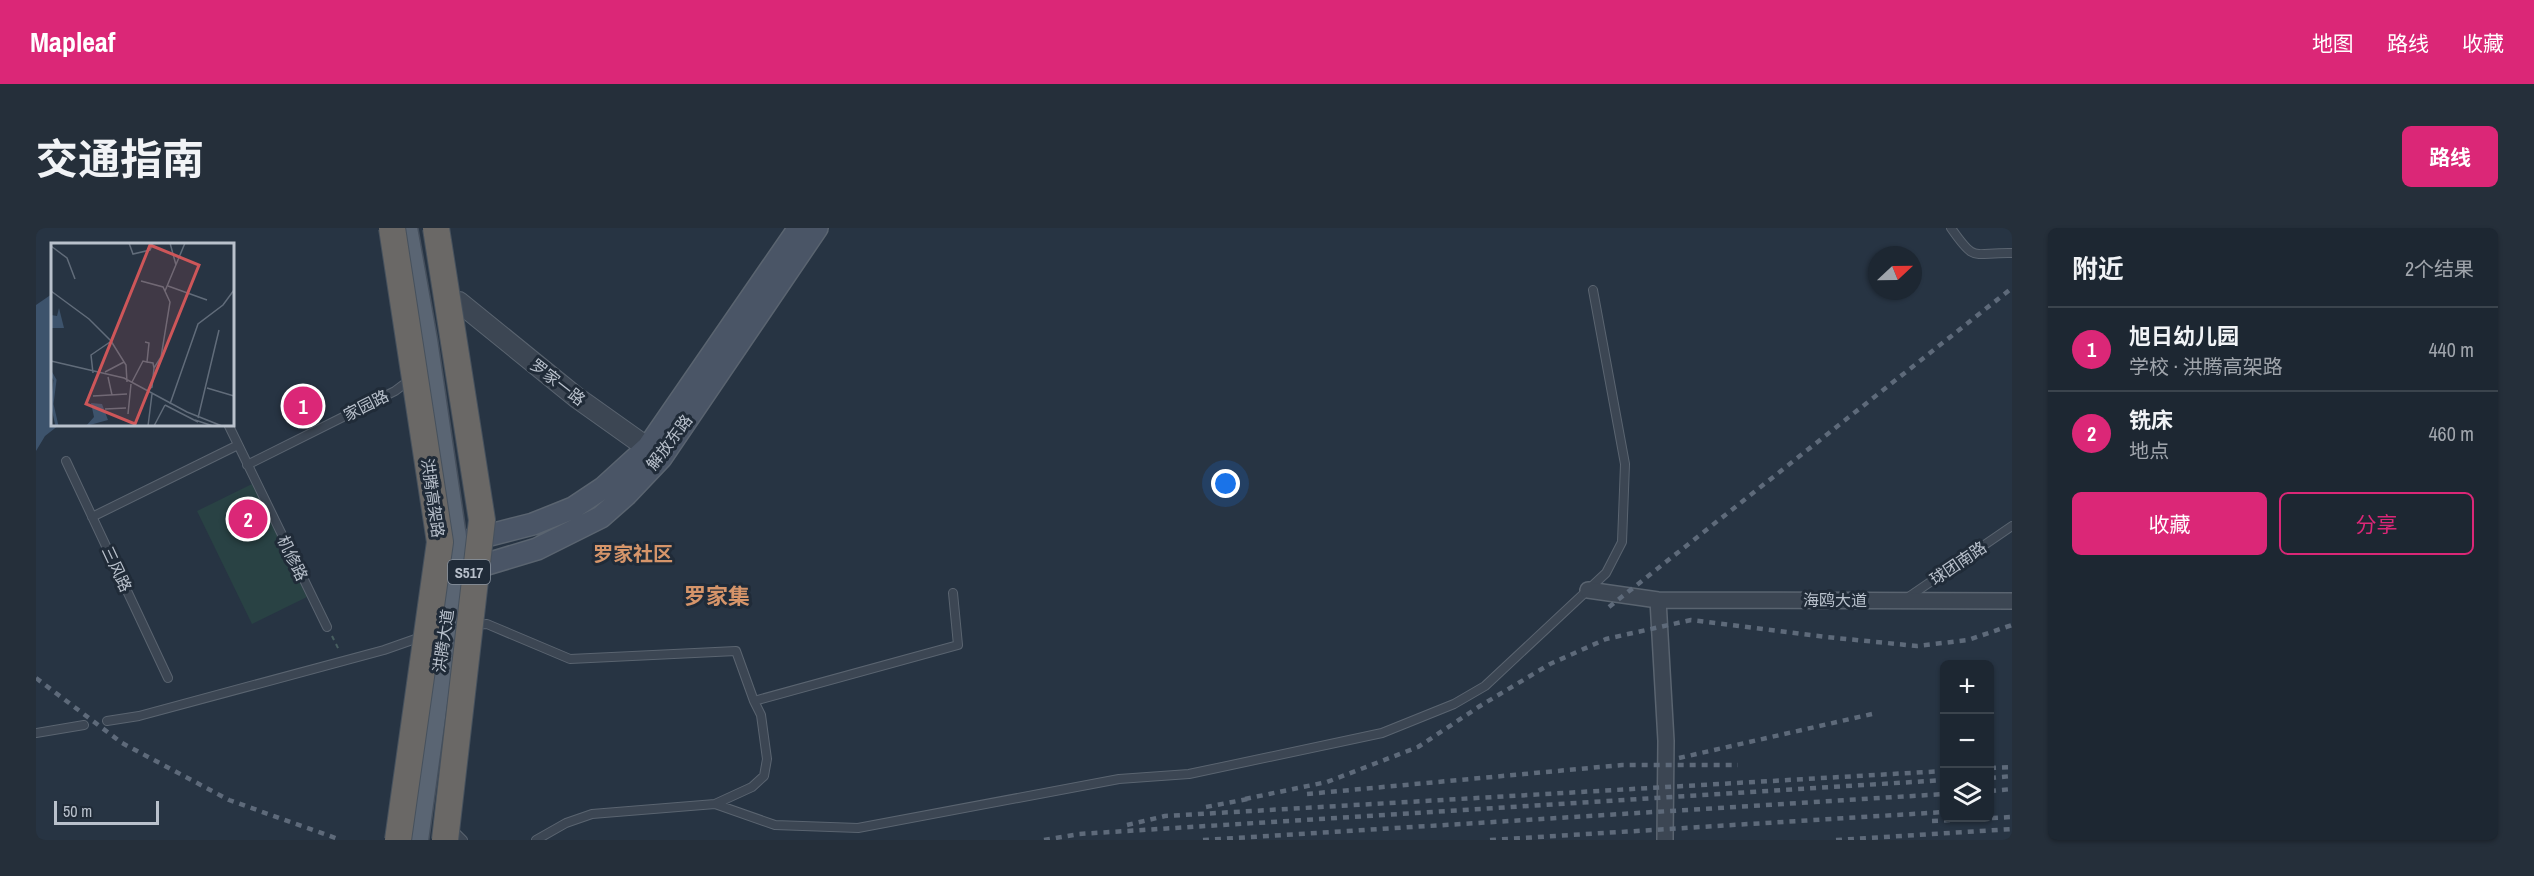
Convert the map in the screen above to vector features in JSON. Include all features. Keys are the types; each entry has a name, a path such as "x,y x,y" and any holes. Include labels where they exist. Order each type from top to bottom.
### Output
{"highway":[{"name":"洪腾高架路","path":"392,228 440,542 398,840"},
{"path":"436,228 482,520 444,837"}],"main road":[{"name":"洪腾大道","path":"405,228 463,542"},
{"name":"洪腾大道","path":"416,840 453,628 463,542 459,302 447,228"},
{"name":"解放东路","path":"461,572 537,549 600,517 626,495 798,228"},
{"name":"解放东路","path":"463,542 533,524 573,508 654,452 817,228"},
{"name":"洪腾大道","path":"444,837 453,628"}],"street":[{"name":"罗家一路","path":"459,302 576,397 654,452"},
{"name":"海鸥大道","path":"1588,590 1658,600 2012,601"},
{"path":"1658,600 1666,741 1665,840"}],"lane":[{"path":"1951,228 1967,250 1974,255 2012,253"},
{"path":"715,804 775,825 858,828 1119,779 1189,774 1382,734 1454,704 1485,686 1606,573 1622,542 1624,464 1593,290"},
{"name":"家园路","path":"247,465 395,391 420,372 425,340"},
{"name":"机修路","path":"229,426 327,627"},
{"path":"92,517 238,446"},
{"name":"三风路","path":"66,460 168,678"},
{"name":"球团南路","path":"1903,600 2012,526"},
{"path":"754,701 958,645 953,593"},
{"path":"107,721 139,716 453,628 487,624 570,659 736,651 761,715 767,759 764,776 752,787 715,804 592,814 566,823 536,840"},
{"path":"36,733 84,725"},
{"path":"444,837 463,840"}],"path":[{"path":"327,627 344,660"}],"green space":[{"path":"252,484 307,597 252,624 197,511"}],"water":[{"path":"51,295 51,426 58,426 45,436 36,451 36,305"}],"railway":[{"path":"1609,607 2012,288"},
{"path":"1245,799 1327,782 1418,747 1550,664 1606,639 1691,620 1917,646 1968,640 2012,625"},
{"path":"36,678 122,743 229,800 341,840"},
{"path":"1679,758 1872,714"},
{"path":"1307,794 1622,765 1738,765"},
{"path":"1994,768 2012,767"},
{"path":"1127,825 1165,816 1940,771"},
{"path":"1994,778 2012,776"},
{"path":"1044,840 1079,834 1940,780"},
{"path":"1994,791 2012,789"},
{"path":"1203,840 1940,794"},
{"path":"1206,807 1253,798"},
{"path":"1490,840 1940,812"},
{"path":"1932,821 2012,817"},
{"path":"1836,840 2012,829"}],"place":[{"name":"旭日幼儿园","path":"303,406"},
{"name":"铣床","path":"248,519"}],"district":[{"name":"罗家社区","path":"633,553"},
{"name":"罗家集","path":"717,596"}]}
